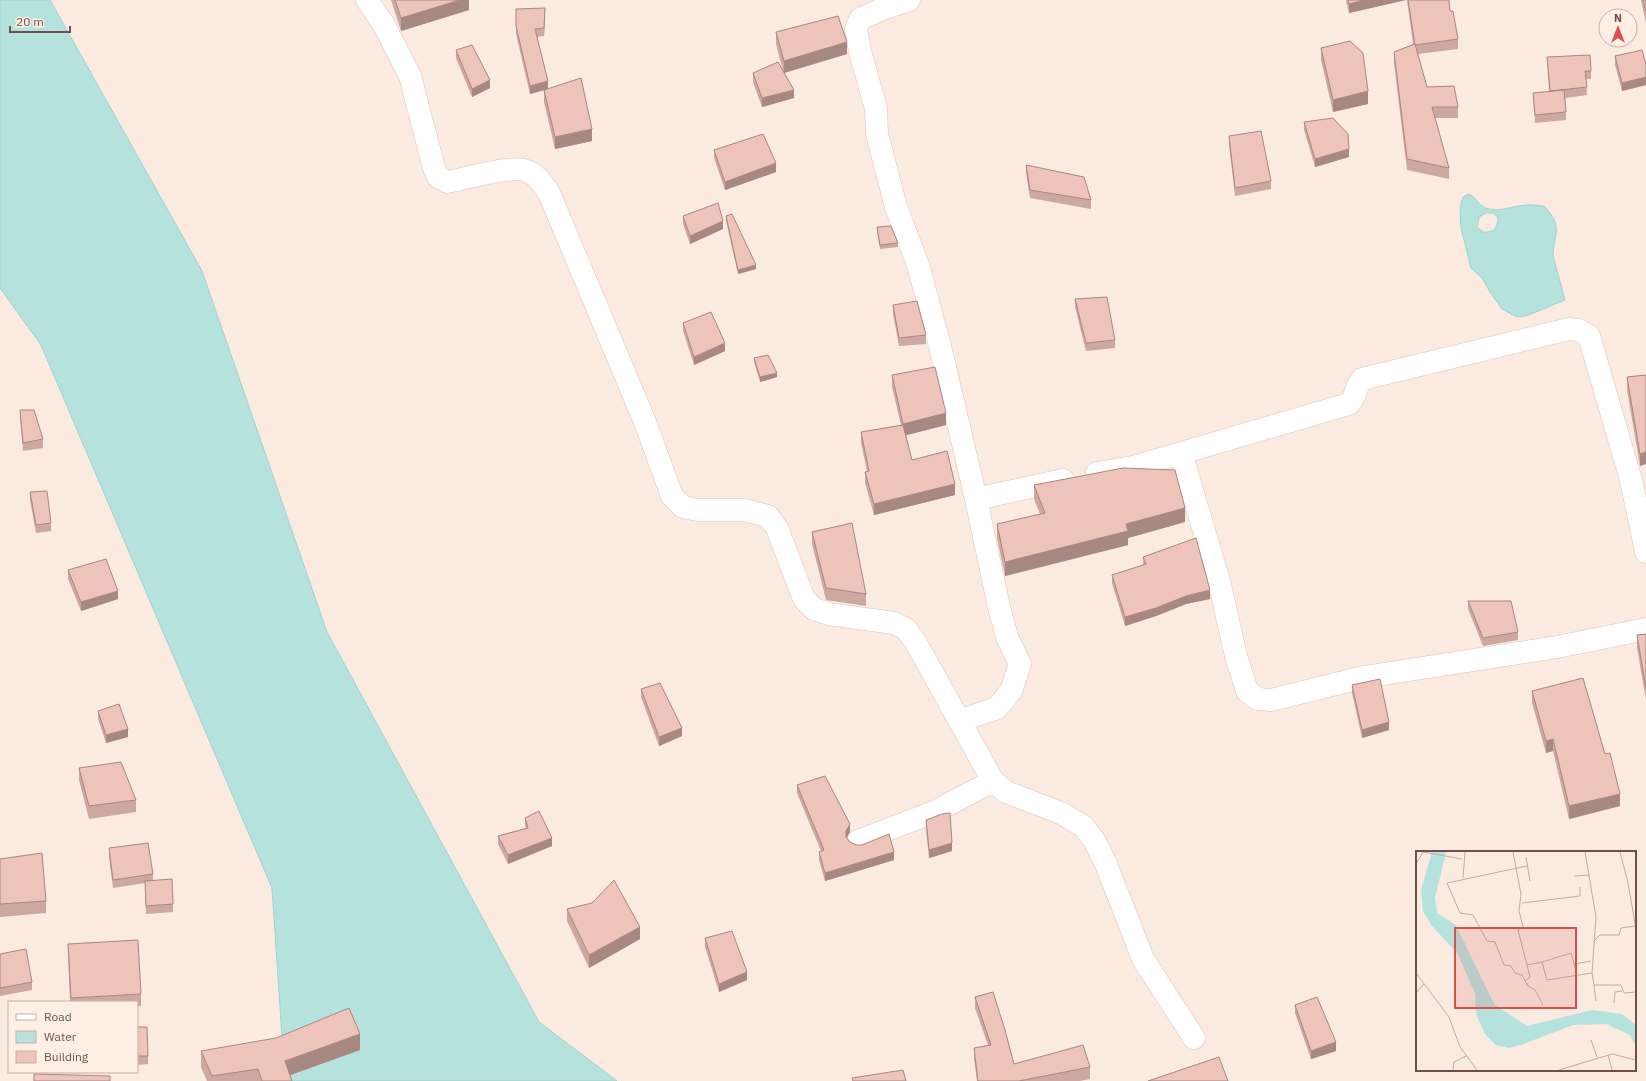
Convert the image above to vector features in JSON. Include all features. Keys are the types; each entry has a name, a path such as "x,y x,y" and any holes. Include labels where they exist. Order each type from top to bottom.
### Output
{"street":[{"path":"366,0 384,25 410,76 434,168 438,177 447,182 515,168 527,170 538,177 549,193 645,422 672,496 684,507 698,510 744,510 768,516 778,528 804,599 814,609 829,614 894,623 906,629 916,643 993,781 1006,792 1061,813 1083,826 1094,840 1106,864 1144,959 1194,1038"},
{"path":"909,0 882,9 860,19 856,29 860,50 876,109 877,134 896,207 918,265 940,346 976,499 999,607 1008,637 1020,664 1011,691 997,708 959,721"},
{"path":"976,499 1041,484 1132,467 1182,453 1349,404 1356,396 1357,385 1362,379 1569,329 1579,330 1588,336 1639,478 1646,552"},
{"path":"1182,453 1219,581 1236,656 1248,691 1258,700 1271,700 1364,677 1557,647 1646,629"},
{"path":"858,841 934,812 993,781"}],"water":[{"path":"0,0 50,0 202,271 327,632 539,1022 617,1081 285,1081 272,888 41,345 0,288"},
{"path":"1469,194 1483,207 1495,210 1528,205 1544,206 1550,213 1556,225 1553,256 1565,300 1526,316 1517,317 1502,309 1482,278 1471,268 1461,228 1460,208 1463,197","holes":["1486,213 1493,213 1498,217 1495,229 1490,232 1483,232 1477,227 1479,217"]}],"building":[{"path":"395,0 460,0 401,18"},
{"path":"1348,0 1364,0 1349,4"},
{"path":"1408,0 1449,0 1450,11 1453,11 1458,39 1415,45"},
{"path":"1643,0 1646,0 1646,11"},
{"path":"545,8 544,28 535,29 548,81 530,86 516,26 516,9"},
{"path":"838,16 847,42 784,61 776,32"},
{"path":"1350,41 1363,53 1368,91 1333,100 1321,48"},
{"path":"1415,44 1427,87 1454,86 1458,107 1432,107 1449,168 1407,159 1394,52"},
{"path":"472,45 490,80 472,89 456,50"},
{"path":"1642,50 1646,65 1646,77 1622,83 1615,56"},
{"path":"1590,55 1591,71 1585,71 1587,87 1550,91 1547,57"},
{"path":"778,62 794,90 762,98 753,73"},
{"path":"581,78 592,129 555,137 544,90"},
{"path":"1564,90 1566,112 1535,115 1533,93"},
{"path":"1333,118 1348,134 1349,149 1315,159 1304,122"},
{"path":"1261,131 1271,181 1235,188 1229,136"},
{"path":"763,134 776,163 725,182 714,150"},
{"path":"1026,165 1084,177 1091,200 1030,190"},
{"path":"718,203 723,221 690,236 683,216"},
{"path":"732,214 756,265 738,270 726,216"},
{"path":"891,226 898,243 880,245 877,227"},
{"path":"1107,297 1115,340 1086,343 1075,299"},
{"path":"917,301 926,335 899,338 893,305"},
{"path":"711,312 725,343 694,357 683,323"},
{"path":"768,355 777,373 760,377 754,358"},
{"path":"935,367 946,413 903,424 892,375"},
{"path":"1646,375 1646,452 1640,454 1627,377"},
{"path":"20,410 34,410 43,439 23,443"},
{"path":"903,425 912,460 947,451 955,484 874,504 865,472 869,471 861,432"},
{"path":"1123,468 1175,470 1185,508 1126,524 1128,531 1005,562 997,524 1045,513 1034,485"},
{"path":"47,491 51,523 36,525 30,492"},
{"path":"852,523 866,594 826,588 812,532"},
{"path":"1196,538 1210,590 1186,596 1156,608 1125,617 1112,575 1146,564 1143,557"},
{"path":"106,559 118,591 81,602 68,570"},
{"path":"1468,601 1511,601 1518,632 1483,638"},
{"path":"1646,634 1646,688 1637,635"},
{"path":"1583,678 1605,754 1610,753 1620,794 1569,806 1553,739 1546,741 1532,691"},
{"path":"1380,679 1389,722 1362,730 1352,685"},
{"path":"660,683 682,728 659,737 641,689"},
{"path":"119,704 128,729 106,735 98,711"},
{"path":"121,762 136,800 89,806 79,768"},
{"path":"825,776 850,824 846,831 846,837 850,842 856,845 862,845 889,834 894,852 825,873 819,852 824,850 797,785"},
{"path":"539,811 552,838 508,855 498,836 528,828 525,818"},
{"path":"950,813 952,843 929,850 926,820 942,814"},
{"path":"148,843 153,874 113,880 109,848"},
{"path":"42,853 46,901 0,904 0,859"},
{"path":"172,879 173,904 146,906 145,881"},
{"path":"614,880 640,927 589,955 567,909 592,903"},
{"path":"732,931 747,972 719,984 705,938"},
{"path":"138,940 141,994 71,998 68,944"},
{"path":"26,949 32,982 0,988 0,954"},
{"path":"993,992 1014,1064 1083,1045 1090,1067 1019,1081 978,1081 974,1048 991,1045 975,997"},
{"path":"1317,997 1336,1042 1311,1051 1295,1005"},
{"path":"349,1008 360,1034 285,1061 292,1081 262,1081 258,1069 212,1076 201,1051 276,1038"},
{"path":"138,1027 147,1027 148,1056 138,1056"},
{"path":"1219,1057 1228,1081 1148,1081"},
{"path":"903,1070 906,1081 853,1081 852,1078"},
{"path":"34,1074 110,1076 110,1081 34,1081"}]}
